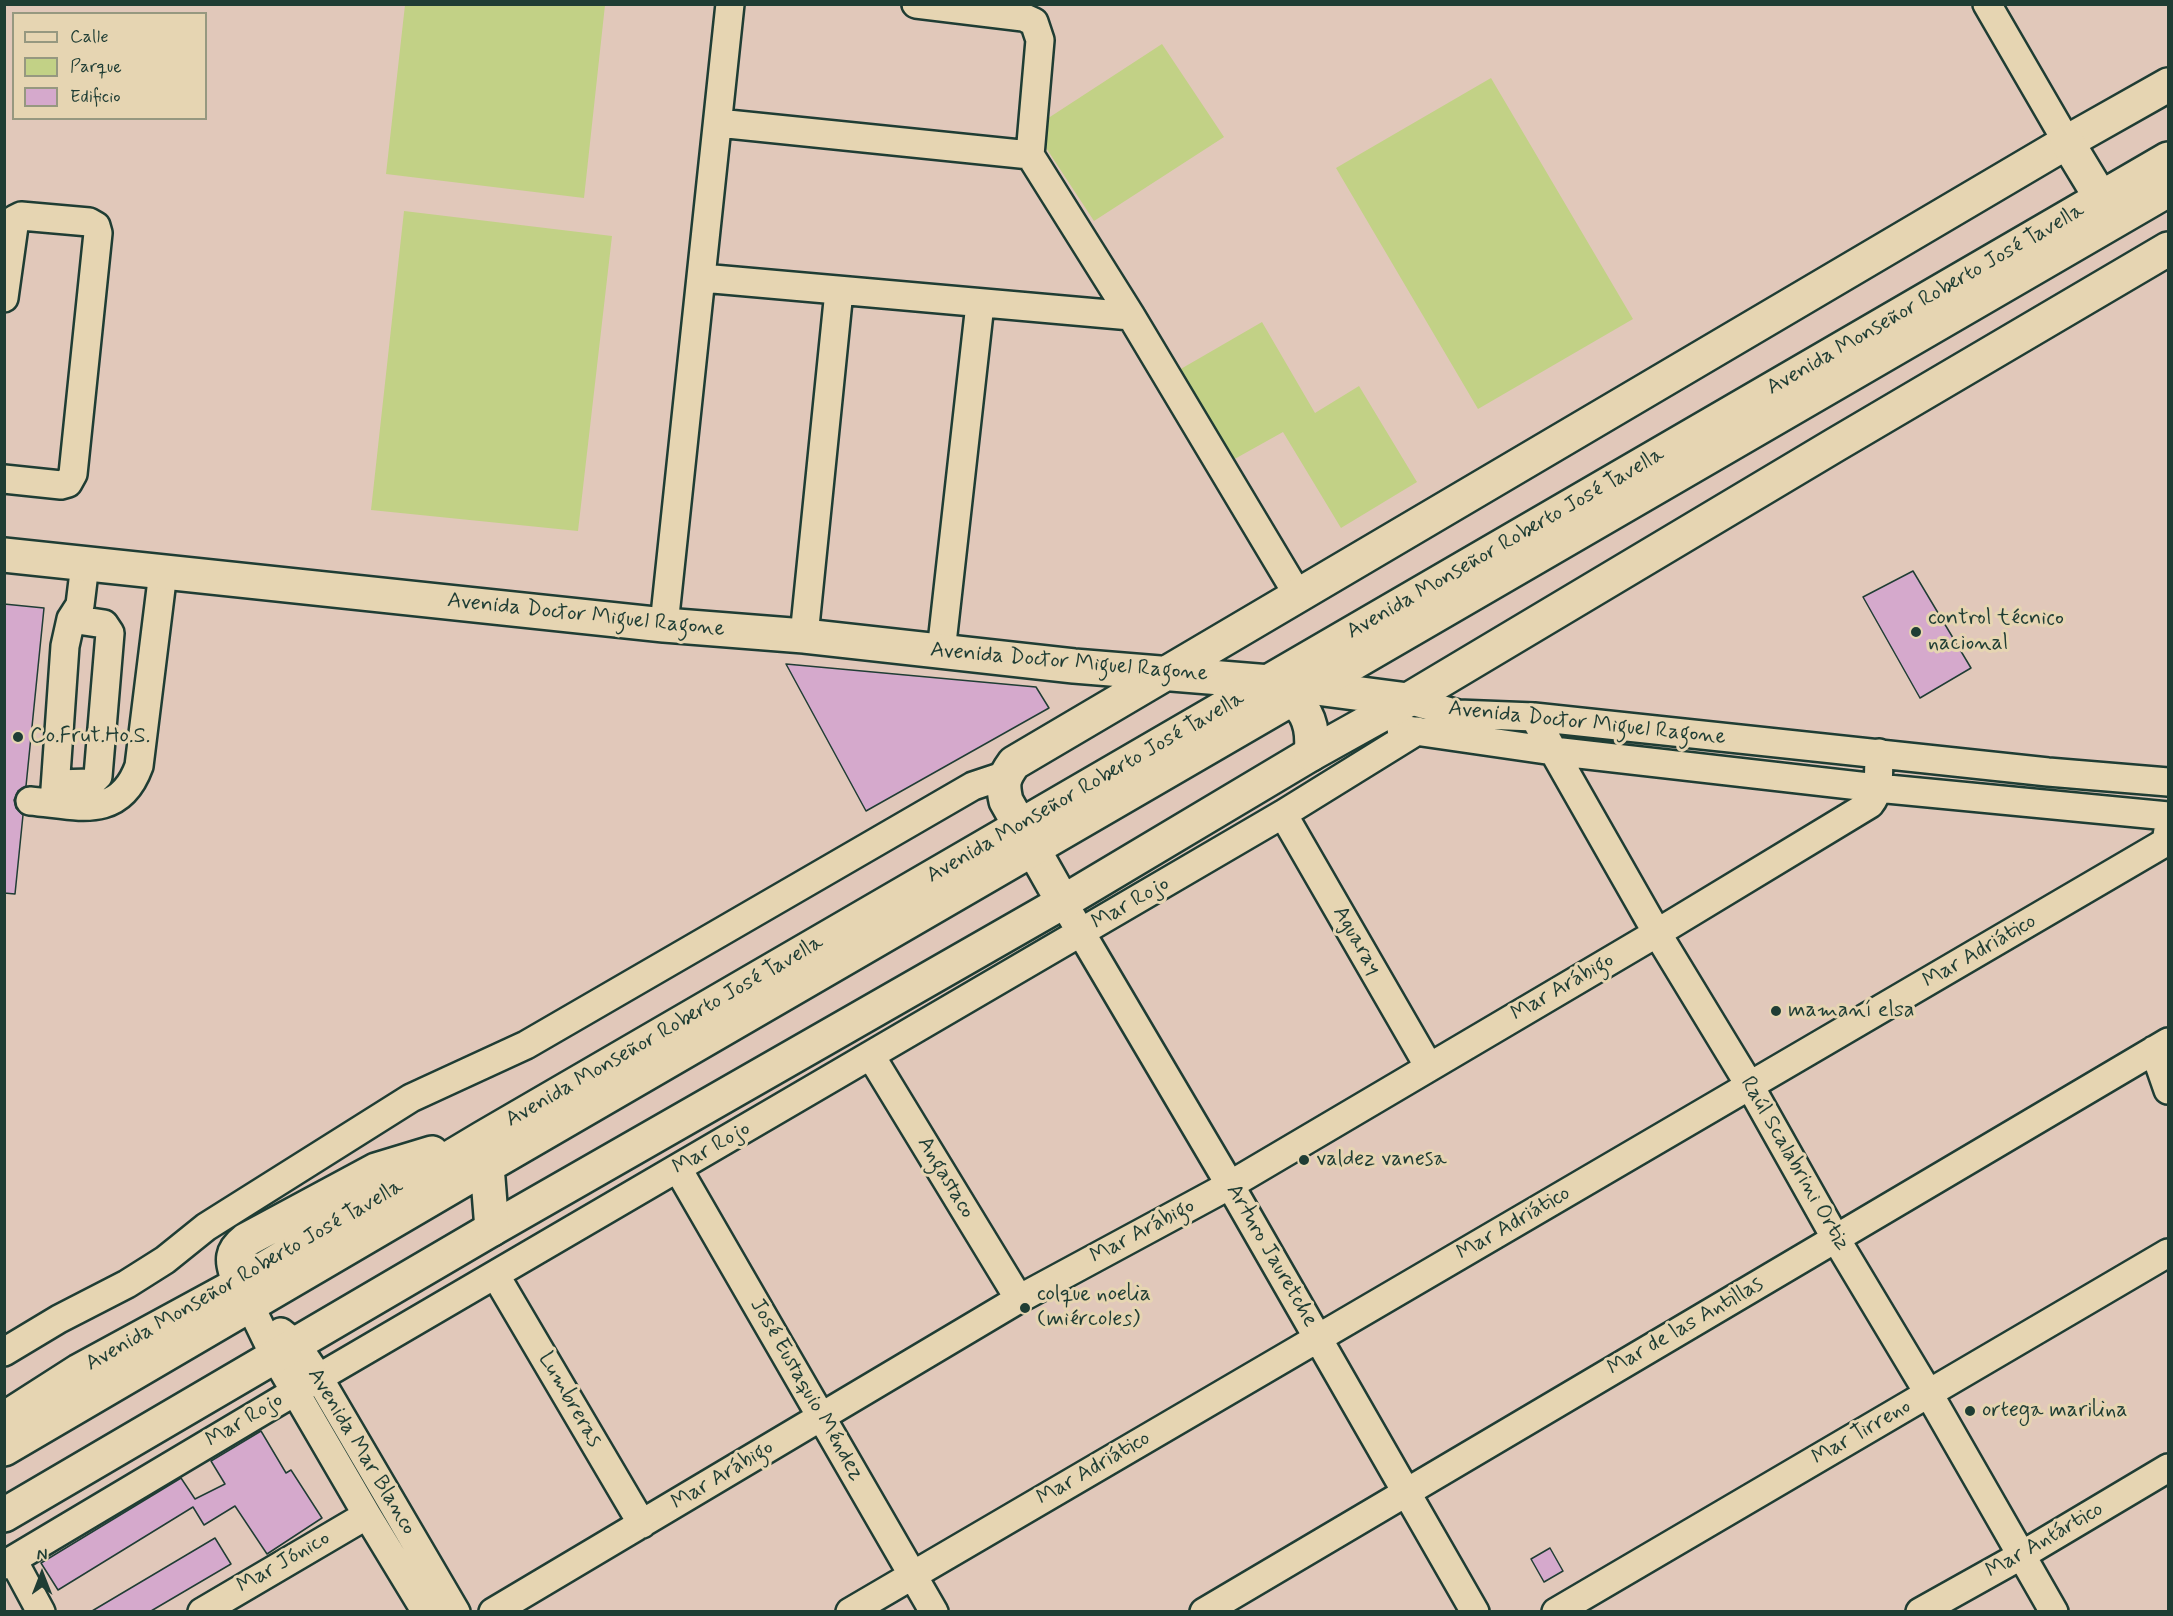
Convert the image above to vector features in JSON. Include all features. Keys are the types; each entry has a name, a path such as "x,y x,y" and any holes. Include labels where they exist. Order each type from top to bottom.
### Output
{"main road":[{"path":"1063,903 1006,801 1003,786 1006,775 1014,763 2067,142 2169,85"},
{"path":"2067,142 2101,198"},
{"name":"Avenida Monseñor Roberto José Tavella","path":"1293,689 2101,198 2169,159"},
{"name":"Avenida Monseñor Roberto José Tavella","path":"4,1449 245,1295 485,1152 1026,838 1293,689 2169,190"},
{"path":"4,1515 492,1229 1063,903 1311,754 1408,700 2169,249"},
{"name":"Avenida Doctor Miguel Ragone","path":"4,555 664,625 804,636 1074,666 1167,672 1293,689 1408,700"},
{"path":"1074,666 1094,679 1097,690 1096,713"},
{"path":"1293,689 1311,725 1313,738 1311,754"},
{"path":"245,1295 232,1256 236,1248 246,1240 376,1170 485,1152 492,1229"},
{"name":"Avenida Monseñor Roberto José Tavella","path":"4,1419 79,1371 245,1295"}],"street":[{"path":"664,625 730,4"},
{"path":"915,4 1023,17 1034,22 1040,40 1030,155 1131,316 1298,595"},
{"path":"1987,4 2067,142"},
{"path":"718,123 1030,155"},
{"path":"4,298 15,219 21,216 89,222 96,226 98,233 73,474 68,483 61,485 4,479"},
{"path":"702,278 1131,316"},
{"path":"804,636 839,291"},
{"path":"941,651 980,304"},
{"path":"47,796 65,646 71,619 80,605 85,564"},
{"path":"47,796 96,806 111,802 124,794 133,782 139,766 164,572"},
{"path":"47,796 91,783 98,776 110,633 104,624 71,619"},
{"name":"Avenida Doctor Miguel Ragone","path":"1408,700 1458,714 1534,717 2048,772 2169,782"},
{"name":"Raúl Scalabrini Ortiz","path":"1534,717 1657,933 1750,1086 1836,1239 1929,1394 2054,1611"},
{"name":"Avenida Doctor Miguel Ragone","path":"1358,729 1418,731 1553,751 1877,788 2168,833"},
{"name":"Mar Rojo","path":"9,1563 296,1391 1283,814 1418,731"},
{"path":"1877,788 1879,753"},
{"path":"4,1352 165,1260 206,1227 411,1098 526,1045 974,786 1006,775"},
{"name":"Mar Arábigo","path":"493,1611 1019,1299 1230,1185 1657,933 1870,804 1877,788"},
{"name":"Aguaray","path":"1283,814 1429,1067"},
{"name":"Mar Adriático","path":"850,1611 1750,1086 2168,833"},
{"name":"Arturo Jauretche","path":"1063,903 1230,1185 1475,1611"},
{"path":"2161,1046 2169,1089"},
{"name":"Mar de las Antillas","path":"1204,1611 2161,1046"},
{"name":"Angastaco","path":"872,1056 1019,1299"},
{"name":"José Eustaquio Méndez","path":"678,1169 934,1611"},
{"name":"Mar Tirreno","path":"1556,1611 2169,1252"},
{"name":"Lumbreras","path":"496,1276 642,1524"},
{"name":"Avenida Mar Blanco","path":"245,1295 285,1350 319,1378 456,1611"},
{"name":"Avenida Mar Blanco","path":"285,1350 296,1391 366,1515 426,1611"},
{"name":"Mar Antártico","path":"1920,1611 2022,1556 2169,1468"},
{"name":"Mar Jónico","path":"202,1611 366,1515"},
{"path":"9,1563 41,1611"}],"green space":[{"path":"405,5 605,5 584,198 386,174"},
{"path":"1162,44 1224,137 1094,221 1033,128"},
{"path":"1491,78 1633,319 1478,409 1336,168"},
{"path":"404,211 612,236 578,531 371,510"},
{"path":"1262,322 1315,413 1359,386 1417,482 1341,528 1283,432 1231,461 1179,370"}],"building":[{"name":"control técnico nacional","path":"1913,571 1971,668 1920,698 1863,597"},
{"name":"Co.Frut.Ho.S.","path":"4,604 44,608 26,786 18,791 14,800 16,808 23,815 15,894 4,893"},
{"path":"786,664 1036,687 1049,708 866,811"},
{"path":"261,1431 286,1473 291,1470 322,1518 267,1554 235,1506 204,1525 193,1507 58,1590 41,1563 181,1478 195,1499 225,1484 211,1461"},
{"path":"215,1538 231,1564 151,1611 92,1611"},
{"path":"1550,1548 1563,1571 1544,1582 1531,1559"}],"place":[{"name":"control técnico nacional","path":"1916,632"},
{"name":"Co.Frut.Ho.S.","path":"18,737"},
{"name":"mamaní elsa","path":"1776,1011"},
{"name":"valdez vanesa","path":"1304,1160"},
{"name":"colque noelia (miércoles)","path":"1025,1308"},
{"name":"ortega marilina","path":"1970,1411"}]}
